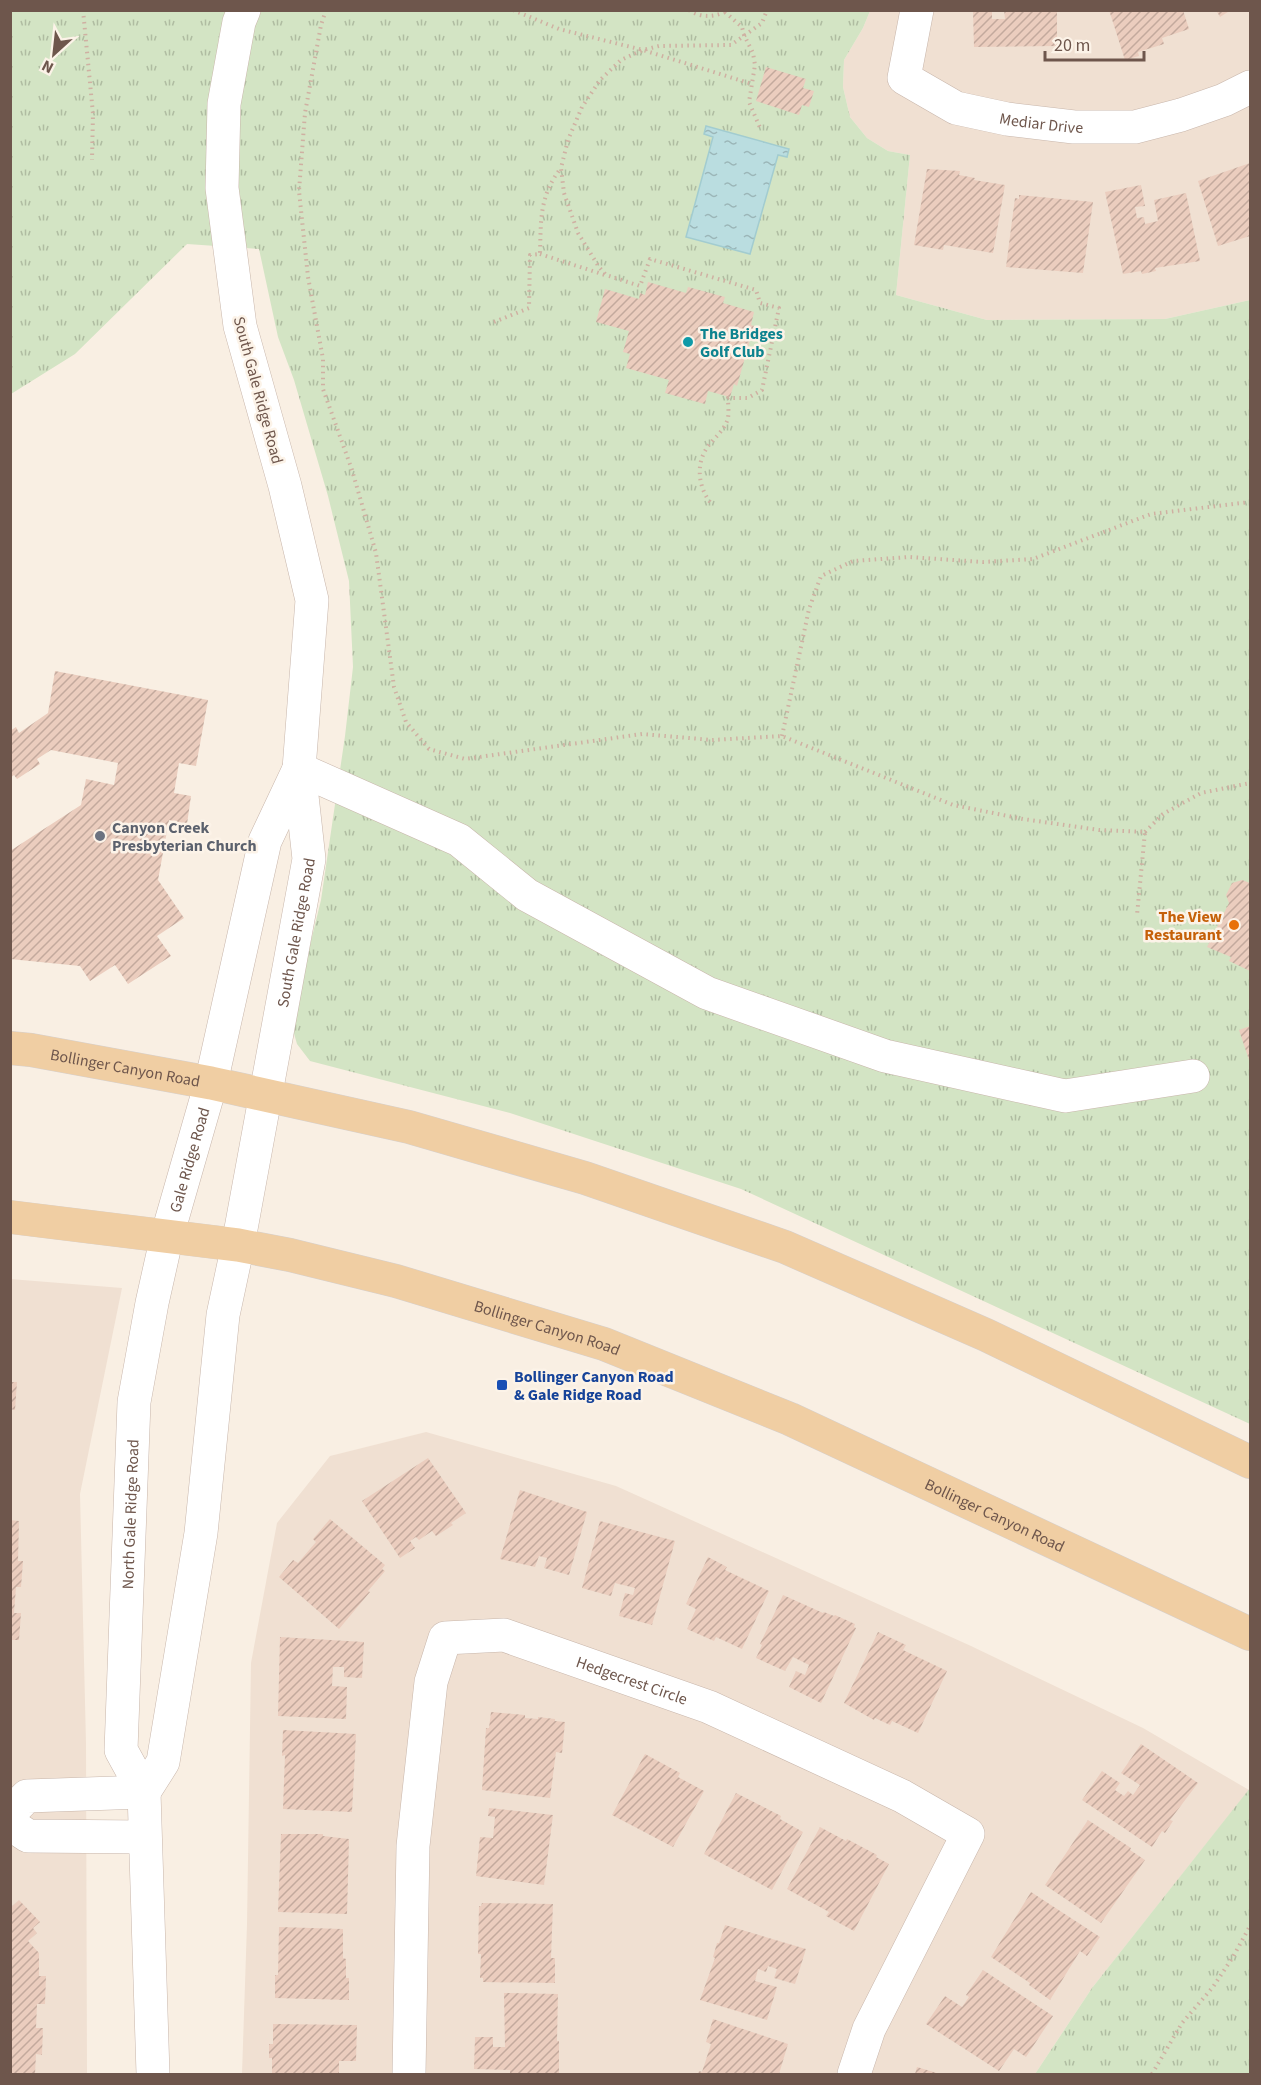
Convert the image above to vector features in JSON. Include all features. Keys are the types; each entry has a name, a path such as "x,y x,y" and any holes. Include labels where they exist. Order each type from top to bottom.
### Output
{"main road":[{"name":"Bollinger Canyon Road","path":"10,1048 212,1083 409,1127 585,1178 785,1247 986,1335 1251,1462"},
{"name":"Bollinger Canyon Road","path":"10,1217 238,1245 290,1255 396,1281 604,1344 790,1419 1251,1634"}],"street":[{"name":"South Gale Ridge Road","path":"244,10 239,22 224,104 222,188 240,326 285,486 312,600 299,769 309,859 264,1095"},
{"name":"Mediar Drive","path":"917,10 904,78 956,108 1007,119 1074,127 1135,127 1181,115 1224,100 1251,87"},
{"name":"South Gale Ridge Road","path":"212,1083 265,840 299,769"},
{"path":"299,769 459,840 527,895 707,993 885,1056 1065,1096 1193,1076"},
{"name":"Gale Ridge Road","path":"168,1236 212,1083"},
{"path":"10,1814 27,1796 144,1792 163,1762 201,1533 223,1315 238,1245 264,1095"},
{"name":"North Gale Ridge Road","path":"153,2074 144,1792 121,1750 134,1402 152,1303 168,1236"},
{"name":"Hedgecrest Circle","path":"409,2074 413,1846 431,1682 445,1638 504,1635 709,1707 902,1796 968,1834 869,2029 854,2074"},
{"path":"10,1824 28,1836 144,1837"}],"path":[{"path":"83,10 93,114 92,160"},
{"path":"326,10 321,25 305,113 299,191 308,277 323,359 323,389 352,470 376,553 394,687 406,722 429,749 465,759 642,734 712,740 782,736 953,805 1023,819 1099,830 1145,832"},
{"path":"513,10 559,29 643,50 752,84"},
{"path":"689,10 705,16 715,16 726,11 742,27 753,53 755,65 749,102 761,130"},
{"path":"606,276 578,233 564,193 561,168 568,140 582,107 600,80 621,60 659,46 731,45 762,23 767,10"},
{"path":"540,254 545,193 561,168"},
{"path":"494,322 529,308 530,255 540,254 640,286 650,259 756,290 760,303 779,308 762,390 748,398 728,399 728,418 721,432 703,453 701,483 703,492 710,502"},
{"path":"782,736 809,609 821,576 853,561 909,557 983,562 1033,559 1151,514 1251,502"},
{"path":"1137,915 1145,832 1163,814 1201,793 1251,783"},
{"path":"1152,2074 1182,2023 1213,1986 1251,1926"}],"shaded area":[{"path":"870,11 1250,11 1250,300 1165,319 987,320 896,295 910,155 888,151 867,138 850,117 843,87 844,60"},
{"path":"10,1279 122,1288 80,1494 86,1743 87,2074 11,2074"},
{"path":"426,1432 616,1486 971,1646 1143,1728 1249,1790 1092,1988 1035,2074 242,2074 251,1663 277,1523 330,1456"}],"green space":[{"name":"The Bridges Golf Club","path":"11,11 870,11 844,60 843,87 850,117 867,138 888,151 910,155 896,295 987,320 1165,319 1250,300 1250,1424 741,1189 510,1113 310,1061 297,1044 291,1023 321,900 345,736 353,667 349,581 328,496 294,380 278,337 259,249 187,244 75,354 11,394"},
{"path":"1250,1788 1250,2074 1035,2074 1092,1988"}],"water":[{"path":"706,126 789,149 787,157 778,155 750,254 686,237 713,137 704,134"}],"building":[{"path":"1004,10 1057,10 1057,46 974,47 973,11 992,11 992,19 1005,19"},
{"path":"1109,10 1183,10 1189,29 1162,38 1164,44 1138,52 1139,56 1125,60"},
{"path":"1216,10 1231,10 1220,17"},
{"path":"766,67 806,79 803,88 814,91 809,107 802,105 799,115 756,101"},
{"path":"1250,163 1250,236 1218,246 1198,181"},
{"path":"927,169 960,171 959,175 975,178 974,180 1005,185 993,253 944,245 943,250 914,245"},
{"path":"1141,185 1145,206 1135,207 1137,218 1144,217 1145,224 1158,221 1154,200 1186,193 1200,261 1155,268 1156,271 1142,274 1141,271 1123,274 1105,192"},
{"path":"1019,195 1093,202 1083,273 1006,267 1015,198 1019,199"},
{"name":"The Bridges Golf Club","path":"648,282 686,293 688,287 725,297 723,303 754,312 751,325 754,326 737,386 734,384 730,397 708,391 705,404 665,393 669,380 626,368 630,354 623,352 629,331 596,322 605,289 639,299 640,293 645,295"},
{"name":"Canyon Creek Presbyterian Church","path":"55,671 208,700 196,766 179,763 174,793 191,796 187,824 169,820 158,880 184,918 157,936 171,956 128,984 115,965 90,981 80,966 10,959 10,851 81,805 86,779 114,785 118,763 51,750 37,759 40,764 17,779 14,775 10,778 10,731 16,727 19,733 48,713"},
{"name":"The View Restaurant","path":"1242,880 1250,883 1250,971 1229,961 1231,957 1207,947 1229,903 1226,895 1232,883"},
{"path":"1250,1026 1250,1063 1239,1030"},
{"path":"10,1382 17,1382 15,1410 10,1409"},
{"path":"428,1458 466,1513 436,1536 432,1531 419,1540 416,1537 410,1541 415,1548 400,1558 362,1501"},
{"path":"520,1490 587,1512 569,1575 544,1568 547,1558 539,1556 535,1567 500,1559"},
{"path":"330,1519 385,1565 382,1569 385,1571 368,1591 370,1592 339,1629 279,1577 293,1560 298,1563 316,1542 313,1539"},
{"path":"10,1520 19,1521 18,1561 23,1561 21,1587 16,1587 14,1613 21,1613 19,1640 10,1640"},
{"path":"600,1521 675,1541 652,1625 619,1616 625,1593 633,1595 635,1588 615,1583 611,1596 582,1588"},
{"path":"708,1557 727,1567 725,1570 769,1591 742,1649 716,1637 714,1641 687,1629 696,1609 686,1604"},
{"path":"783,1595 855,1624 856,1628 821,1703 789,1687 796,1671 805,1675 809,1665 793,1657 785,1671 756,1658 762,1645 760,1644"},
{"path":"878,1632 906,1645 903,1650 947,1671 918,1733 892,1721 890,1725 875,1718 874,1720 844,1703"},
{"path":"280,1637 364,1642 362,1678 344,1677 344,1667 333,1667 332,1686 347,1687 346,1719 278,1716"},
{"path":"491,1712 565,1722 562,1753 556,1752 550,1798 482,1790 486,1728 489,1728"},
{"path":"283,1730 356,1734 352,1812 283,1809 285,1755 282,1756"},
{"path":"1141,1744 1198,1783 1170,1820 1173,1821 1165,1833 1162,1831 1152,1847 1082,1800 1102,1771 1120,1783 1115,1790 1124,1796 1128,1791 1133,1795 1140,1785 1121,1773"},
{"path":"645,1754 680,1773 678,1777 704,1791 673,1847 612,1815"},
{"path":"736,1793 781,1816 780,1819 803,1832 772,1890 704,1854"},
{"path":"489,1808 553,1815 544,1885 476,1876 480,1837 493,1838 495,1817 488,1816"},
{"path":"1088,1820 1145,1860 1101,1923 1045,1885"},
{"path":"820,1827 877,1855 876,1857 889,1864 854,1931 826,1916 829,1912 787,1889"},
{"path":"281,1834 323,1834 323,1836 349,1839 347,1914 278,1912"},
{"path":"1031,1892 1100,1937 1087,1956 1080,1951 1050,2000 1029,1985 1030,1983 991,1957"},
{"path":"19,1900 40,1922 33,1928 37,1933 28,1941 39,1953 39,1976 46,1976 45,2004 37,2004 36,2028 43,2028 42,2055 36,2054 35,2074 10,2074 10,1908"},
{"path":"482,1903 553,1904 551,1958 555,1958 555,1983 483,1982 483,1978 480,1978 481,1954 478,1954 479,1906"},
{"path":"725,1925 806,1949 795,1984 774,1978 777,1969 768,1966 766,1972 758,1969 755,1981 777,1987 767,2020 700,2000 715,1958 713,1957 717,1943 719,1943"},
{"path":"279,1927 343,1929 343,1958 346,1959 346,1978 349,1978 349,2000 275,1998"},
{"path":"983,1970 1053,2016 1026,2057 1014,2049 999,2071 926,2024 945,1996 962,2007 969,1997 966,1995"},
{"path":"504,1993 558,1994 559,2074 510,2074 510,2070 474,2069 475,2037 493,2037 493,2047 505,2047"},
{"path":"713,2019 788,2044 779,2074 698,2074 699,2071 702,2072 711,2044 706,2042"},
{"path":"273,2024 357,2025 356,2061 339,2061 339,2074 272,2074 269,2044 273,2044"},
{"path":"917,2067 940,2074 915,2074"}],"place":[{"name":"The Bridges Golf Club","path":"688,342"},
{"name":"Canyon Creek Presbyterian Church","path":"100,836"},
{"name":"The View Restaurant","path":"1234,925"},
{"name":"Bollinger Canyon Road & Gale Ridge Road","path":"502,1385"}]}
